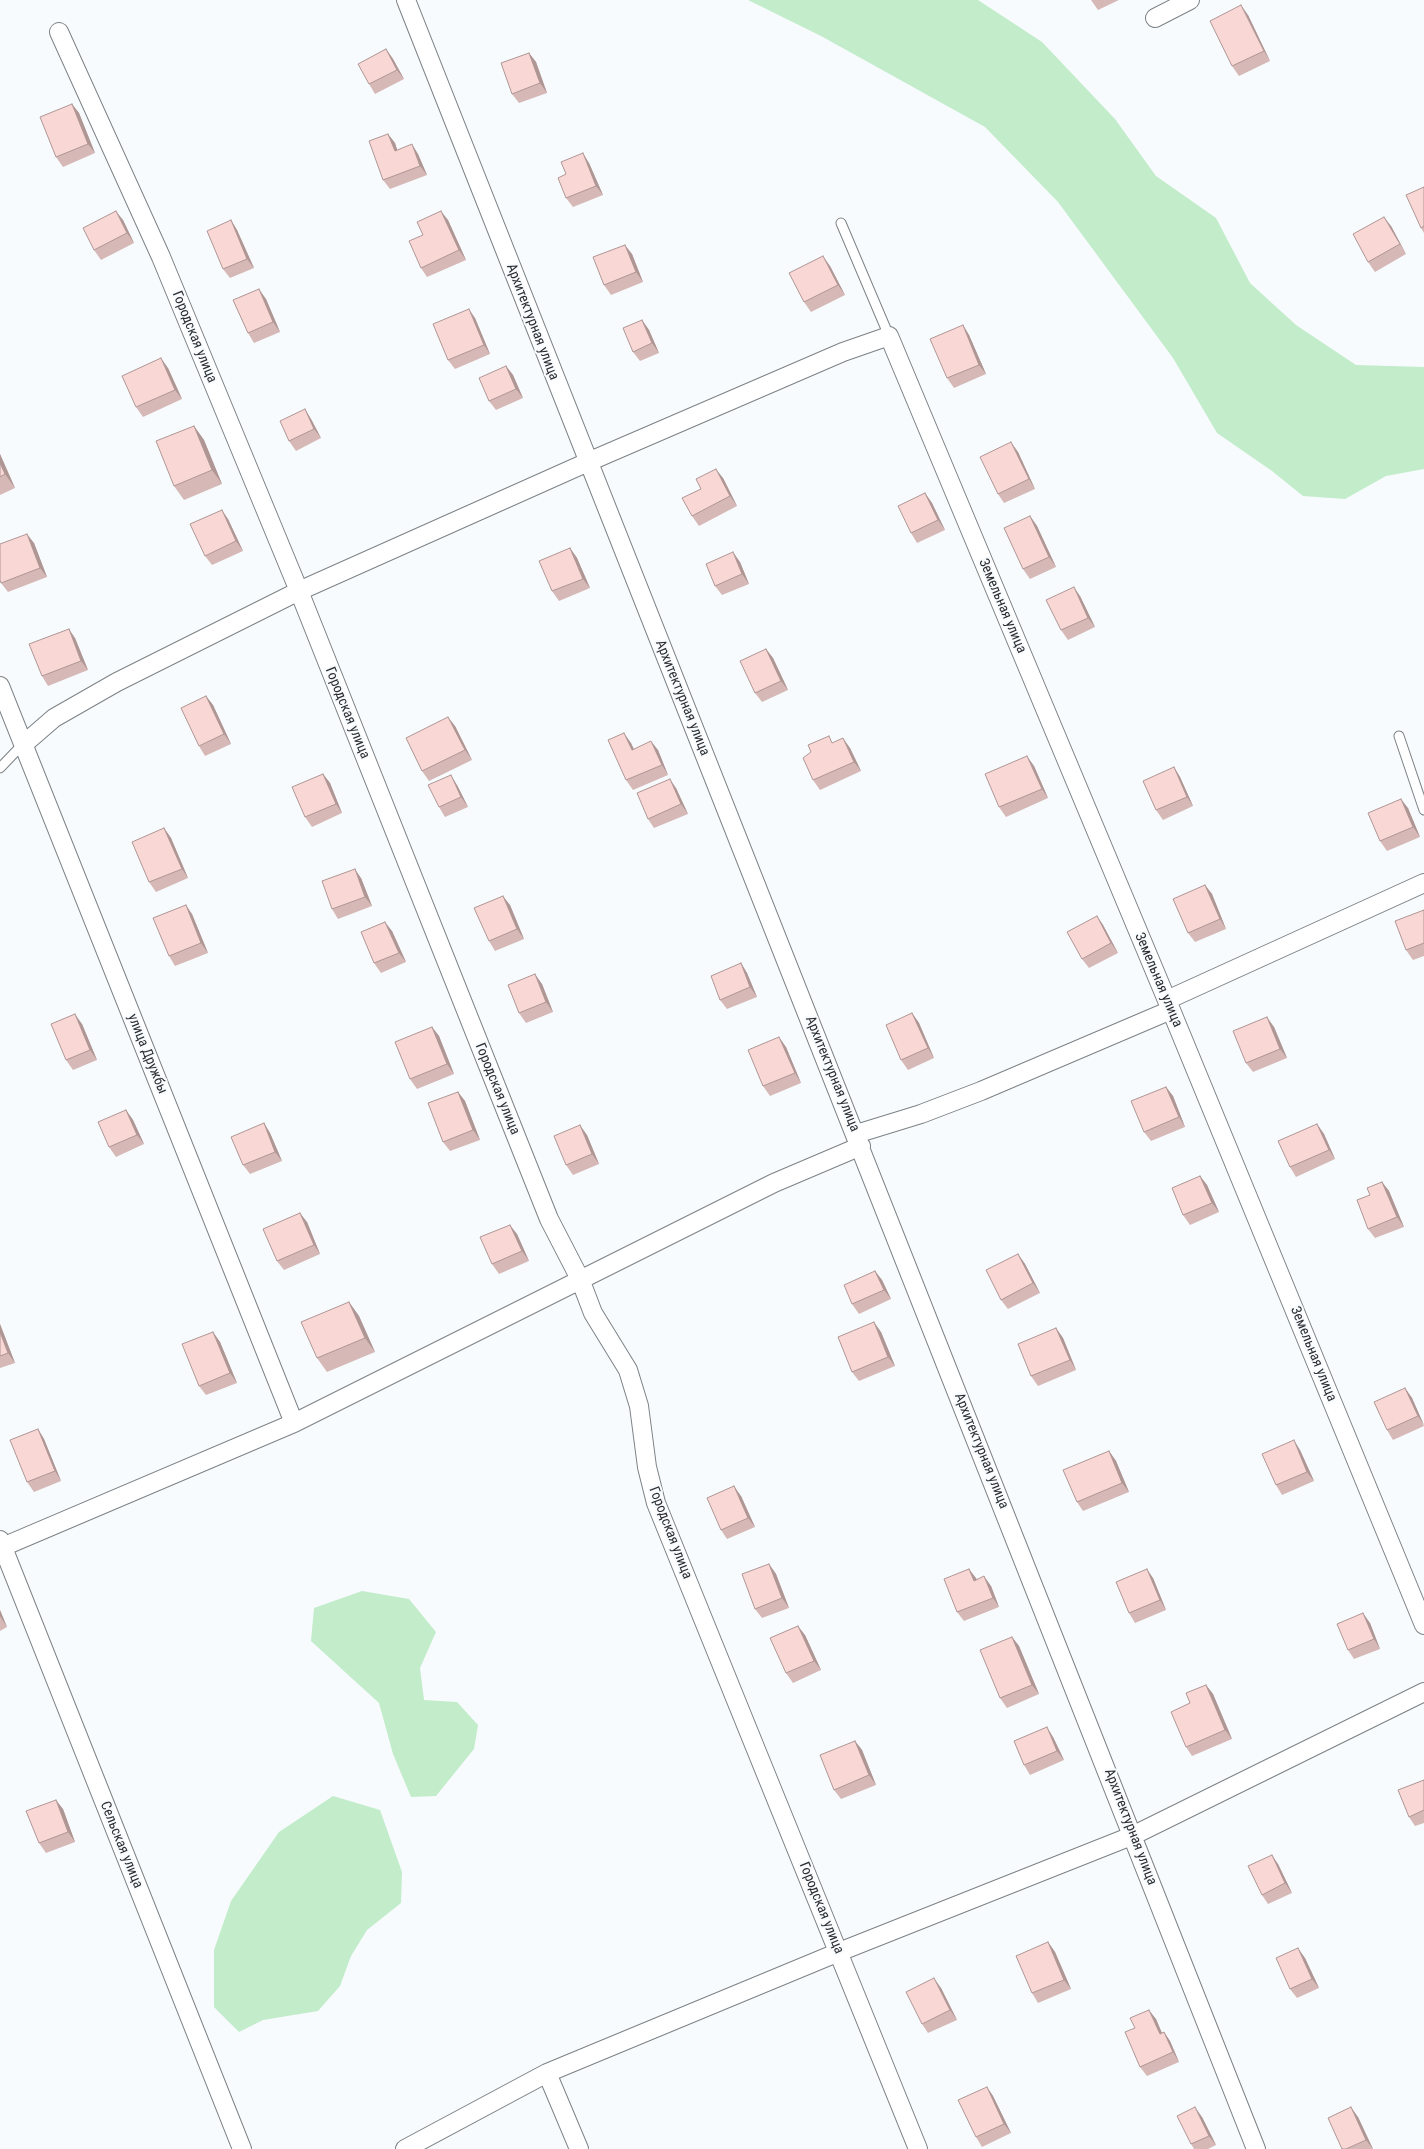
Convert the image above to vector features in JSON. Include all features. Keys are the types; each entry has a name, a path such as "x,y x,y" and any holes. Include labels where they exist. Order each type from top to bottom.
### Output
{"street":[{"name":"Архитектурная улица","path":"406,0 1134,1835 1256,2149"},
{"path":"1155,18 1190,0"},
{"name":"Городская улица","path":"59,32 161,257 299,592 549,1219 580,1279 593,1313 628,1370 639,1406 647,1467 656,1503 918,2149"},
{"path":"24,744 54,718 117,682 299,592 588,462 843,352 889,336"},
{"name":"Земельная улица","path":"889,336 1169,1005 1424,1625"},
{"name":"улица Дружбы","path":"0,686 294,1422"},
{"path":"1,1545 294,1422 858,1140 981,1090 1169,1005 1424,883"},
{"name":"Сельская улица","path":"1,1545 242,2149"},
{"path":"404,2149 547,2073 839,1952 1134,1835 1424,1692"},
{"path":"547,2073 579,2149"}],"lane":[{"path":"841,223 889,336"},
{"path":"1399,736 1424,810"},
{"path":"0,768 24,744"}],"green space":[{"path":"748,0 978,0 1042,42 1115,119 1156,176 1216,218 1250,283 1296,325 1356,365 1424,367 1424,469 1386,476 1345,499 1303,496 1272,471 1217,433 1173,358 1058,202 985,127 821,36"},
{"path":"362,1591 409,1599 436,1632 420,1668 424,1700 457,1702 478,1725 474,1749 436,1796 411,1797 393,1754 379,1703 311,1641 314,1608"},
{"path":"333,1796 380,1810 402,1872 401,1903 367,1930 351,1956 340,1986 318,2011 263,2020 239,2032 214,2007 214,1950 231,1901 279,1832"}],"building":[{"path":"1241,5 1264,51 1232,66 1210,21"},
{"path":"386,49 397,70 369,84 358,64"},
{"path":"529,53 540,83 512,94 501,63"},
{"path":"72,104 88,144 56,157 40,117"},
{"path":"388,134 395,151 412,144 420,166 383,180 369,141"},
{"path":"583,153 596,186 566,198 558,178 566,174 561,162"},
{"path":"1424,187 1424,226 1421,228 1406,195"},
{"path":"116,211 127,233 94,250 83,228"},
{"path":"441,211 459,250 421,268 409,241 423,235 417,222"},
{"path":"1384,217 1400,244 1368,262 1353,234"},
{"path":"231,220 247,259 223,269 207,231"},
{"path":"625,245 636,272 604,285 593,257"},
{"path":"823,256 838,285 804,302 789,273"},
{"path":"259,289 273,322 248,333 233,300"},
{"path":"469,309 484,345 448,360 433,324"},
{"path":"642,320 652,343 633,352 623,328"},
{"path":"963,325 979,365 947,378 930,339"},
{"path":"161,358 175,390 136,407 122,376"},
{"path":"506,366 516,389 489,401 479,378"},
{"path":"305,409 314,429 289,441 280,421"},
{"path":"194,426 212,470 174,486 156,441"},
{"path":"1011,442 1029,479 998,494 980,457"},
{"path":"0,463 5,474 0,477"},
{"path":"716,469 730,496 692,516 682,498 701,489 696,479"},
{"path":"925,493 938,520 911,533 898,506"},
{"path":"222,510 236,541 205,556 190,524"},
{"path":"1030,516 1049,557 1023,569 1004,528"},
{"path":"27,534 40,568 1,583 0,544"},
{"path":"570,548 583,579 552,591 539,561"},
{"path":"733,552 742,574 715,586 706,564"},
{"path":"1074,587 1088,618 1061,630 1046,600"},
{"path":"69,629 81,661 42,676 29,644"},
{"path":"766,649 781,681 755,693 740,661"},
{"path":"206,696 224,734 199,746 181,708"},
{"path":"448,717 465,750 422,771 406,738"},
{"path":"624,733 632,750 651,741 662,765 626,780 608,740"},
{"path":"829,736 832,743 843,738 854,762 813,780 803,758 811,752 808,745"},
{"path":"1027,756 1042,789 999,807 985,774"},
{"path":"1174,767 1187,797 1156,810 1143,781"},
{"path":"323,774 336,804 305,817 292,787"},
{"path":"451,775 461,797 439,807 428,785"},
{"path":"670,779 681,804 648,819 637,793"},
{"path":"1401,799 1413,827 1380,841 1368,813"},
{"path":"164,828 182,869 149,882 132,842"},
{"path":"355,869 365,897 332,909 322,881"},
{"path":"1205,885 1220,919 1188,933 1173,899"},
{"path":"503,896 517,929 489,941 474,908"},
{"path":"186,905 201,943 169,956 153,918"},
{"path":"1424,910 1424,943 1406,950 1395,921"},
{"path":"1097,916 1111,943 1082,959 1067,932"},
{"path":"385,922 399,953 374,963 361,932"},
{"path":"741,963 750,987 720,1000 711,976"},
{"path":"535,974 546,1002 519,1013 508,985"},
{"path":"912,1013 928,1048 901,1060 886,1025"},
{"path":"75,1014 90,1050 66,1060 51,1024"},
{"path":"1267,1017 1280,1049 1246,1063 1233,1031"},
{"path":"432,1027 447,1064 410,1079 395,1042"},
{"path":"779,1037 795,1073 763,1086 748,1050"},
{"path":"1166,1087 1179,1117 1144,1132 1131,1101"},
{"path":"458,1092 473,1130 443,1142 428,1103"},
{"path":"126,1110 137,1135 109,1147 98,1122"},
{"path":"264,1123 275,1152 243,1165 231,1137"},
{"path":"1317,1124 1329,1150 1290,1167 1278,1141"},
{"path":"580,1125 592,1154 566,1165 554,1136"},
{"path":"1200,1176 1212,1203 1183,1215 1172,1188"},
{"path":"1382,1182 1397,1217 1368,1229 1357,1200 1370,1195 1367,1188"},
{"path":"300,1213 314,1245 277,1261 263,1229"},
{"path":"510,1225 522,1251 492,1264 480,1237"},
{"path":"1018,1254 1033,1283 1001,1300 986,1270"},
{"path":"875,1271 884,1290 852,1304 844,1285"},
{"path":"349,1302 365,1338 317,1358 301,1322"},
{"path":"874,1322 888,1357 852,1372 838,1337"},
{"path":"1056,1328 1070,1360 1031,1376 1018,1344"},
{"path":"0,1332 8,1353 0,1356"},
{"path":"213,1332 230,1373 199,1386 182,1344"},
{"path":"1405,1388 1418,1416 1387,1430 1374,1402"},
{"path":"38,1429 55,1471 27,1482 10,1440"},
{"path":"1294,1440 1307,1472 1276,1485 1262,1454"},
{"path":"1109,1451 1122,1483 1077,1502 1063,1470"},
{"path":"734,1486 748,1518 721,1530 707,1498"},
{"path":"769,1564 782,1598 755,1609 742,1574"},
{"path":"969,1569 974,1581 984,1576 993,1598 957,1612 944,1579"},
{"path":"1147,1569 1160,1600 1129,1613 1116,1582"},
{"path":"1363,1613 1374,1639 1348,1650 1337,1624"},
{"path":"798,1626 814,1661 786,1673 770,1638"},
{"path":"1012,1637 1032,1685 1000,1698 980,1650"},
{"path":"1206,1685 1225,1730 1186,1747 1171,1712 1190,1703 1186,1693"},
{"path":"1047,1727 1057,1751 1024,1765 1014,1741"},
{"path":"855,1741 869,1775 834,1790 820,1755"},
{"path":"1424,1780 1424,1810 1409,1817 1398,1790"},
{"path":"56,1800 68,1832 39,1843 26,1811"},
{"path":"1272,1855 1285,1883 1262,1895 1248,1866"},
{"path":"1048,1942 1064,1980 1032,1993 1016,1956"},
{"path":"1298,1948 1312,1979 1290,1989 1276,1958"},
{"path":"934,1978 950,2010 922,2024 906,1992"},
{"path":"1149,2010 1160,2034 1164,2032 1173,2052 1140,2067 1125,2032 1135,2028 1130,2018"},
{"path":"987,2087 1004,2124 976,2137 958,2100"},
{"path":"1195,2107 1209,2136 1191,2144 1177,2116"},
{"path":"1351,2107 1366,2140 1342,2149 1328,2118"}]}
